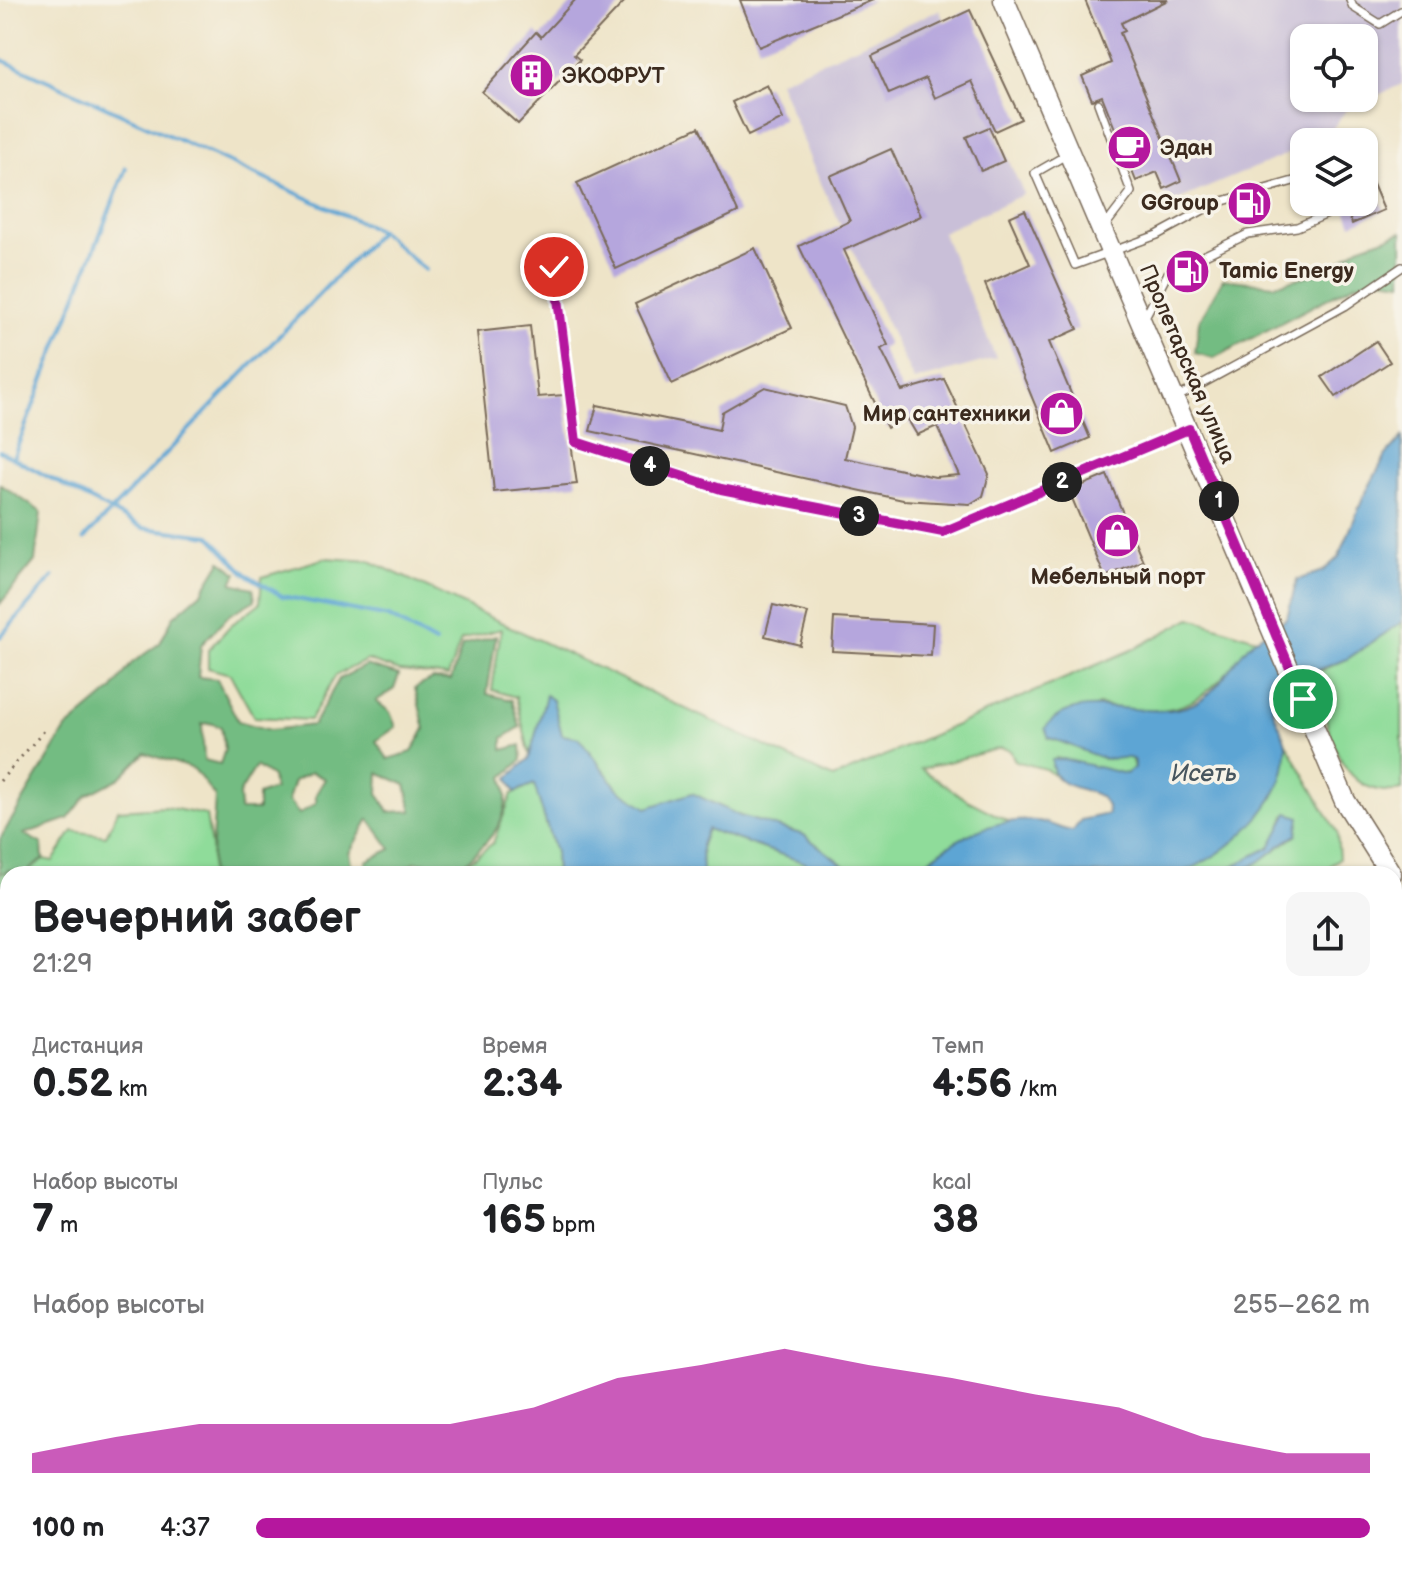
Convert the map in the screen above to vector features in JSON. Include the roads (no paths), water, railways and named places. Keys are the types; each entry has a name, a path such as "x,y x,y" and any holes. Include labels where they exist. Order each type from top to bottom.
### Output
{"main road":[{"name":"Пролетарская улица","path":"1004,0 1345,801 1387,866"}],"lane":[{"path":"1350,0 1353,7 1380,24 1401,11"},
{"path":"1098,103 1131,192 1103,229"},
{"path":"1070,153 1035,173 1075,265 1157,235 1216,203 1290,182"},
{"path":"1143,321 1168,273 1248,234 1297,227 1323,216"},
{"path":"554,267 576,442 721,489 943,532 1189,429"},
{"path":"1176,398 1345,306 1402,267"}],"water":[{"name":"Исеть","path":"1402,437 1402,622 1347,659 1302,676 1275,693 1274,713 1286,746 1284,768 1277,788 1252,825 1217,854 1196,866 923,866 955,842 1002,823 1037,821 1073,831 1081,820 1108,814 1106,803 1099,796 1060,780 1054,772 1052,760 1064,759 1126,774 1134,768 1134,760 1096,756 1049,738 1045,728 1059,715 1076,709 1175,709 1193,704 1212,691 1249,645 1287,617 1297,580 1323,571 1339,557 1363,498 1386,455"},
{"path":"546,695 553,700 562,735 579,738 618,789 647,808 692,793 740,816 804,835 845,866 808,866 707,829 701,845 702,866 556,866 555,852 534,784 515,792 508,778 529,759"},
{"name":"Исеть","path":"1288,813 1300,817 1297,835 1253,866 1233,866 1270,847"}],"waterway":[{"path":"0,59 380,231 425,270"},
{"path":"126,168 13,458 143,528 210,536 246,574 282,596 389,617 435,643"},
{"path":"84,539 380,231"},
{"path":"0,451 13,458"},
{"path":"0,637 53,577"}],"place":[{"name":"ЭКОФРУТ","path":"531,76"},
{"name":"Эдан","path":"1129,148"},
{"name":"GGroup","path":"1250,203"},
{"name":"Tamic Energy","path":"1188,271"},
{"name":"Мир сантехники","path":"1062,414"},
{"name":"Мебельный порт","path":"1118,536"}]}
